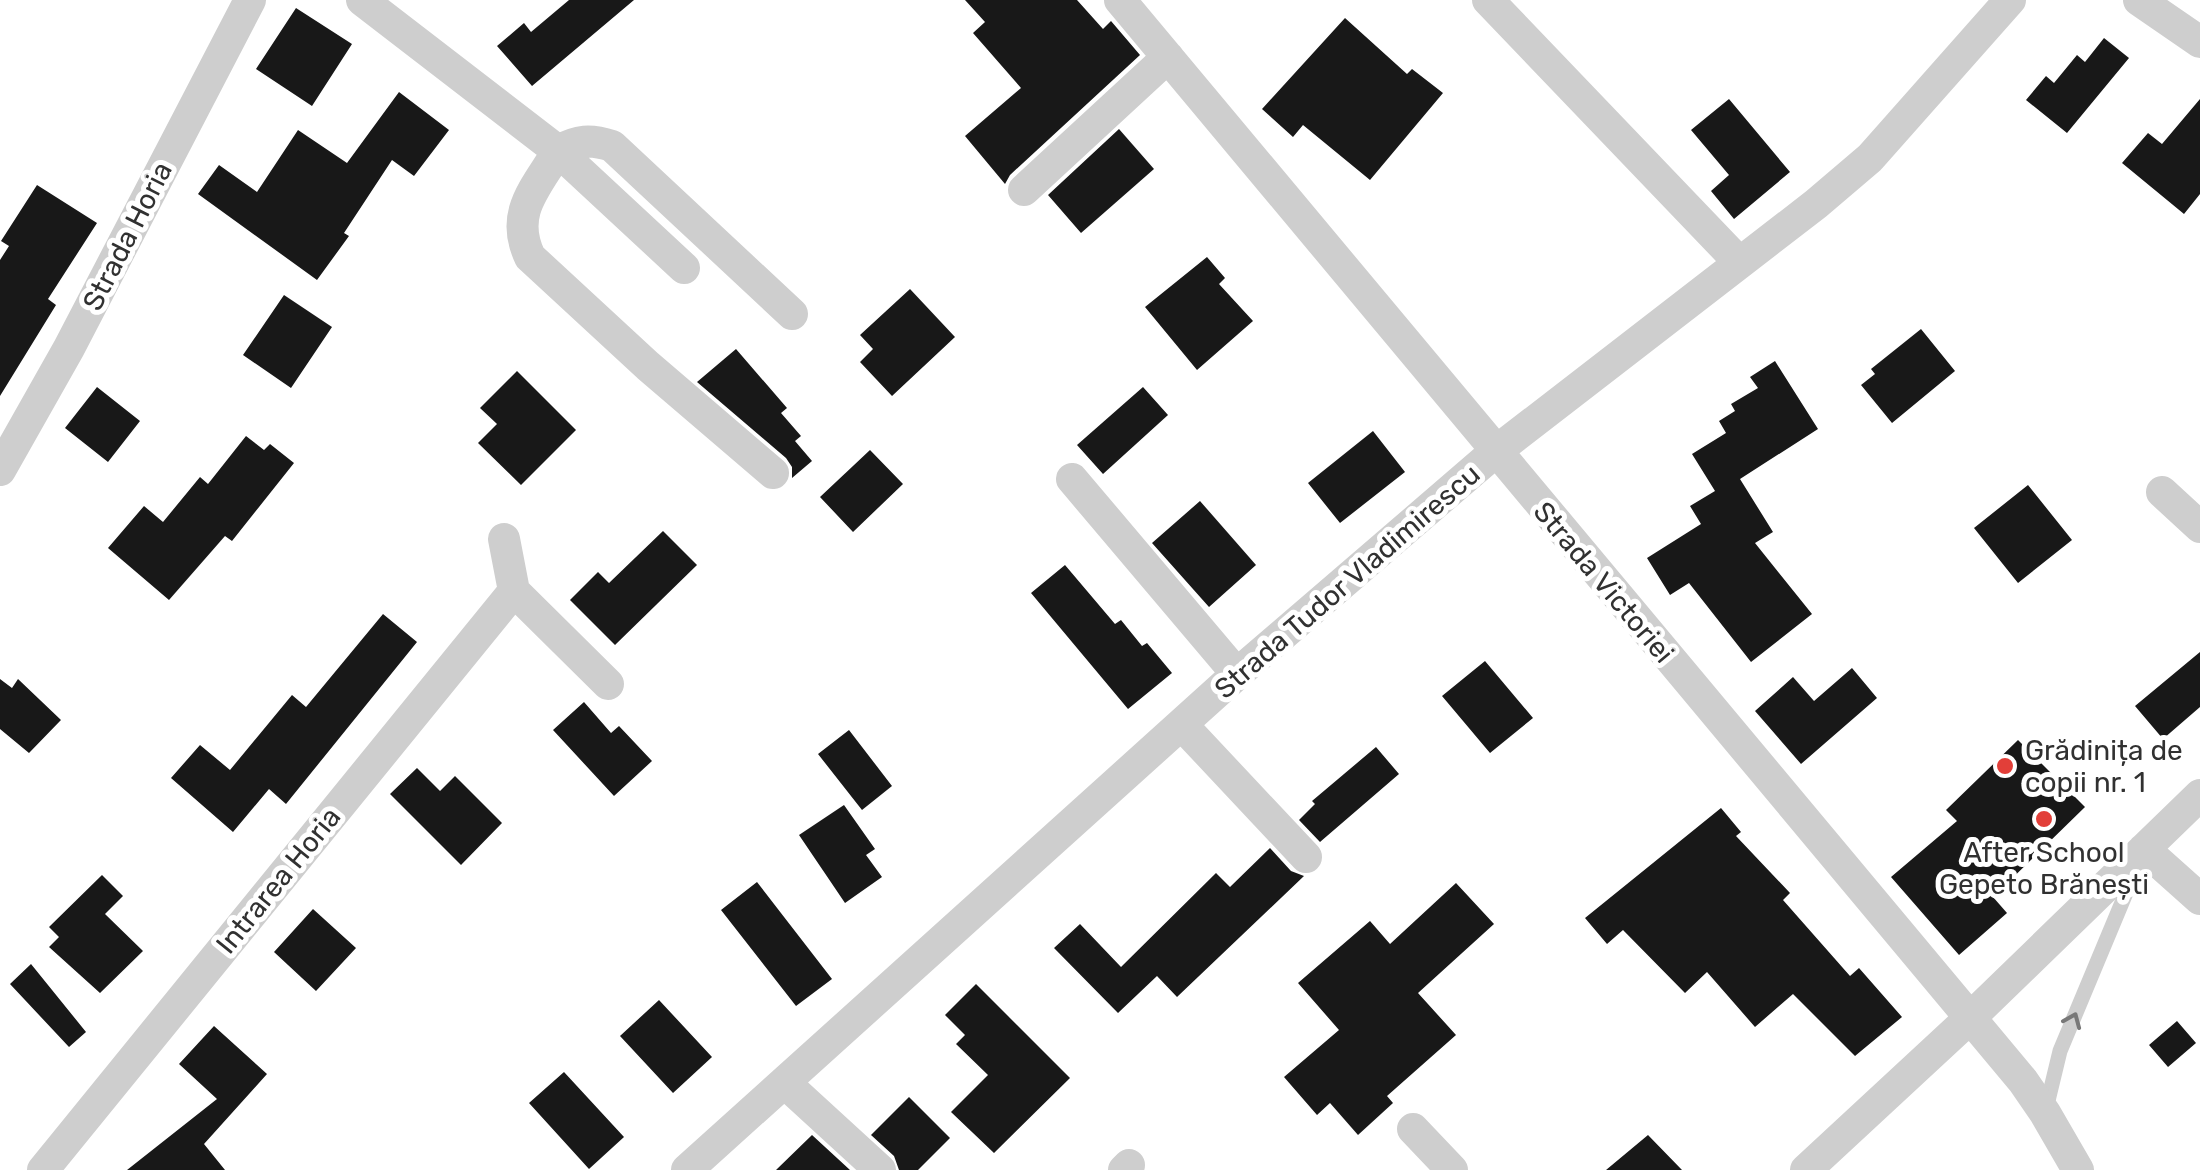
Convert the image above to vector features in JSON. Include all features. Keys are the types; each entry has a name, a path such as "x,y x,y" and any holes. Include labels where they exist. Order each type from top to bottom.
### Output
{"street":[{"name":"Strada Horia","path":"0,470 69,348 250,0"},
{"path":"362,0 558,151 684,268"},
{"name":"Strada Victoriei","path":"1120,0 1970,1018 2045,1112 2078,1170"},
{"path":"1488,0 1739,262"},
{"name":"Strada Tudor Vladimirescu","path":"687,1170 1237,674 1495,452 1870,158 2010,0"},
{"path":"2139,0 2200,42"},
{"path":"1024,190 1168,57"},
{"path":"773,473 648,366 530,257 522,239 524,207 558,151 577,141 594,140 612,146 792,314"},
{"path":"1072,479 1237,674"},
{"path":"2162,492 2200,526"},
{"path":"504,539 514,591 608,684"},
{"name":"Intrarea Horia","path":"43,1170 514,591"},
{"path":"1183,726 1306,858"},
{"path":"1806,1170 2200,795"},
{"path":"2144,849 2200,899"},
{"path":"785,1082 880,1170"},
{"path":"1413,1129 1452,1170"}],"lane":[{"path":"2045,1112 2060,1052 2144,849"}],"building":[{"path":"569,0 634,0 532,86 497,46 524,23 531,32"},
{"path":"965,0 1077,0 1103,29 1111,21 1140,55 1010,175 1005,184 965,136 1021,88 973,33 985,22"},
{"path":"296,8 352,44 312,106 256,69"},
{"path":"1345,18 1407,74 1412,69 1443,93 1370,180 1303,125 1293,137 1262,109"},
{"path":"2104,38 2129,58 2067,133 2026,100 2046,76 2054,83 2077,55 2085,62"},
{"path":"399,92 449,130 414,176 392,160 344,233 349,236 317,280 198,194 219,165 257,192 298,130 347,163"},
{"path":"1729,99 1790,172 1734,219 1711,191 1729,175 1691,130"},
{"path":"2200,99 2200,194 2184,214 2122,163 2148,133 2162,144"},
{"path":"1119,129 1154,169 1081,233 1048,195"},
{"path":"37,185 97,223 48,299 56,305 0,396 0,260 9,246 1,241"},
{"path":"1207,257 1225,278 1219,284 1253,321 1197,370 1145,307"},
{"path":"910,289 955,337 892,396 860,362 873,349 860,335"},
{"path":"284,295 332,327 291,388 243,355"},
{"path":"1921,329 1955,371 1892,423 1861,385 1875,374 1871,369"},
{"path":"736,349 787,408 781,413 801,436 795,441 812,461 792,478 792,467 786,458 697,382"},
{"path":"1775,361 1818,429 1740,479 1773,532 1755,543 1812,614 1751,662 1689,583 1670,595 1647,558 1701,524 1690,506 1715,491 1692,454 1726,433 1719,421 1735,411 1731,404 1758,388 1750,377"},
{"path":"517,371 576,430 521,485 478,443 497,424 480,408"},
{"path":"97,387 140,421 108,462 65,428"},
{"path":"1143,387 1168,415 1103,474 1077,445"},
{"path":"1373,431 1405,472 1340,523 1308,483"},
{"path":"246,436 264,450 270,444 294,463 232,541 225,536 169,600 108,548 144,506 163,522 200,477 208,484"},
{"path":"870,450 903,484 853,532 820,497"},
{"path":"2028,485 2072,540 2018,583 1974,528"},
{"path":"1200,501 1256,565 1209,607 1152,543"},
{"path":"663,531 697,565 615,645 570,600 598,572 609,583"},
{"path":"1065,565 1115,624 1121,620 1172,673 1128,709 1031,593"},
{"path":"383,614 417,642 286,804 269,789 233,832 171,778 200,745 230,770 292,695 306,707"},
{"path":"2200,652 2200,707 2163,739 2135,706"},
{"path":"1485,661 1533,718 1490,753 1442,696"},
{"path":"1852,668 1877,698 1801,764 1755,711 1793,677 1814,701"},
{"path":"0,679 12,688 18,679 61,720 29,753 0,729"},
{"path":"584,702 611,733 619,726 652,761 614,796 553,730"},
{"path":"849,730 892,786 862,810 818,754"},
{"path":"2018,740 2085,807 1993,897 2007,913 1959,955 1891,877 1957,821 1946,810"},
{"path":"1376,747 1399,774 1320,842 1299,820 1315,804 1312,801"},
{"path":"417,768 440,791 455,776 502,823 461,865 390,794"},
{"path":"844,805 875,849 866,855 882,877 845,903 799,835"},
{"path":"1721,808 1741,832 1736,836 1790,893 1783,900 1850,976 1859,968 1902,1017 1855,1056 1793,994 1755,1027 1707,972 1685,993 1623,930 1607,944 1585,918"},
{"path":"1270,848 1291,871 1304,876 1177,997 1157,976 1118,1013 1054,948 1080,924 1121,967 1216,873 1230,887"},
{"path":"102,875 123,896 105,914 143,951 100,993 49,947 59,937 49,927"},
{"path":"757,882 832,979 796,1006 721,910"},
{"path":"1456,883 1494,924 1418,993 1456,1035 1387,1096 1393,1103 1358,1135 1330,1103 1317,1115 1284,1077 1339,1030 1298,983 1370,921 1390,944"},
{"path":"313,909 356,948 316,991 274,952"},
{"path":"31,964 86,1032 69,1047 10,984"},
{"path":"976,984 1070,1078 994,1153 951,1112 988,1075 956,1044 965,1035 945,1015"},
{"path":"659,1000 712,1057 673,1093 620,1036"},
{"path":"2177,1021 2196,1043 2168,1067 2149,1045"},
{"path":"214,1026 267,1074 204,1144 225,1170 127,1170 217,1099 179,1064"},
{"path":"564,1072 624,1137 589,1169 529,1103"},
{"path":"909,1097 950,1138 918,1170 899,1170 894,1156 871,1135"},
{"path":"812,1135 850,1170 776,1170"},
{"path":"1648,1135 1682,1170 1606,1170"}],"place":[{"name":"Grădinița de copii nr. 1","path":"2005,766"},
{"name":"After School Gepeto Brănești","path":"2044,819"}]}
